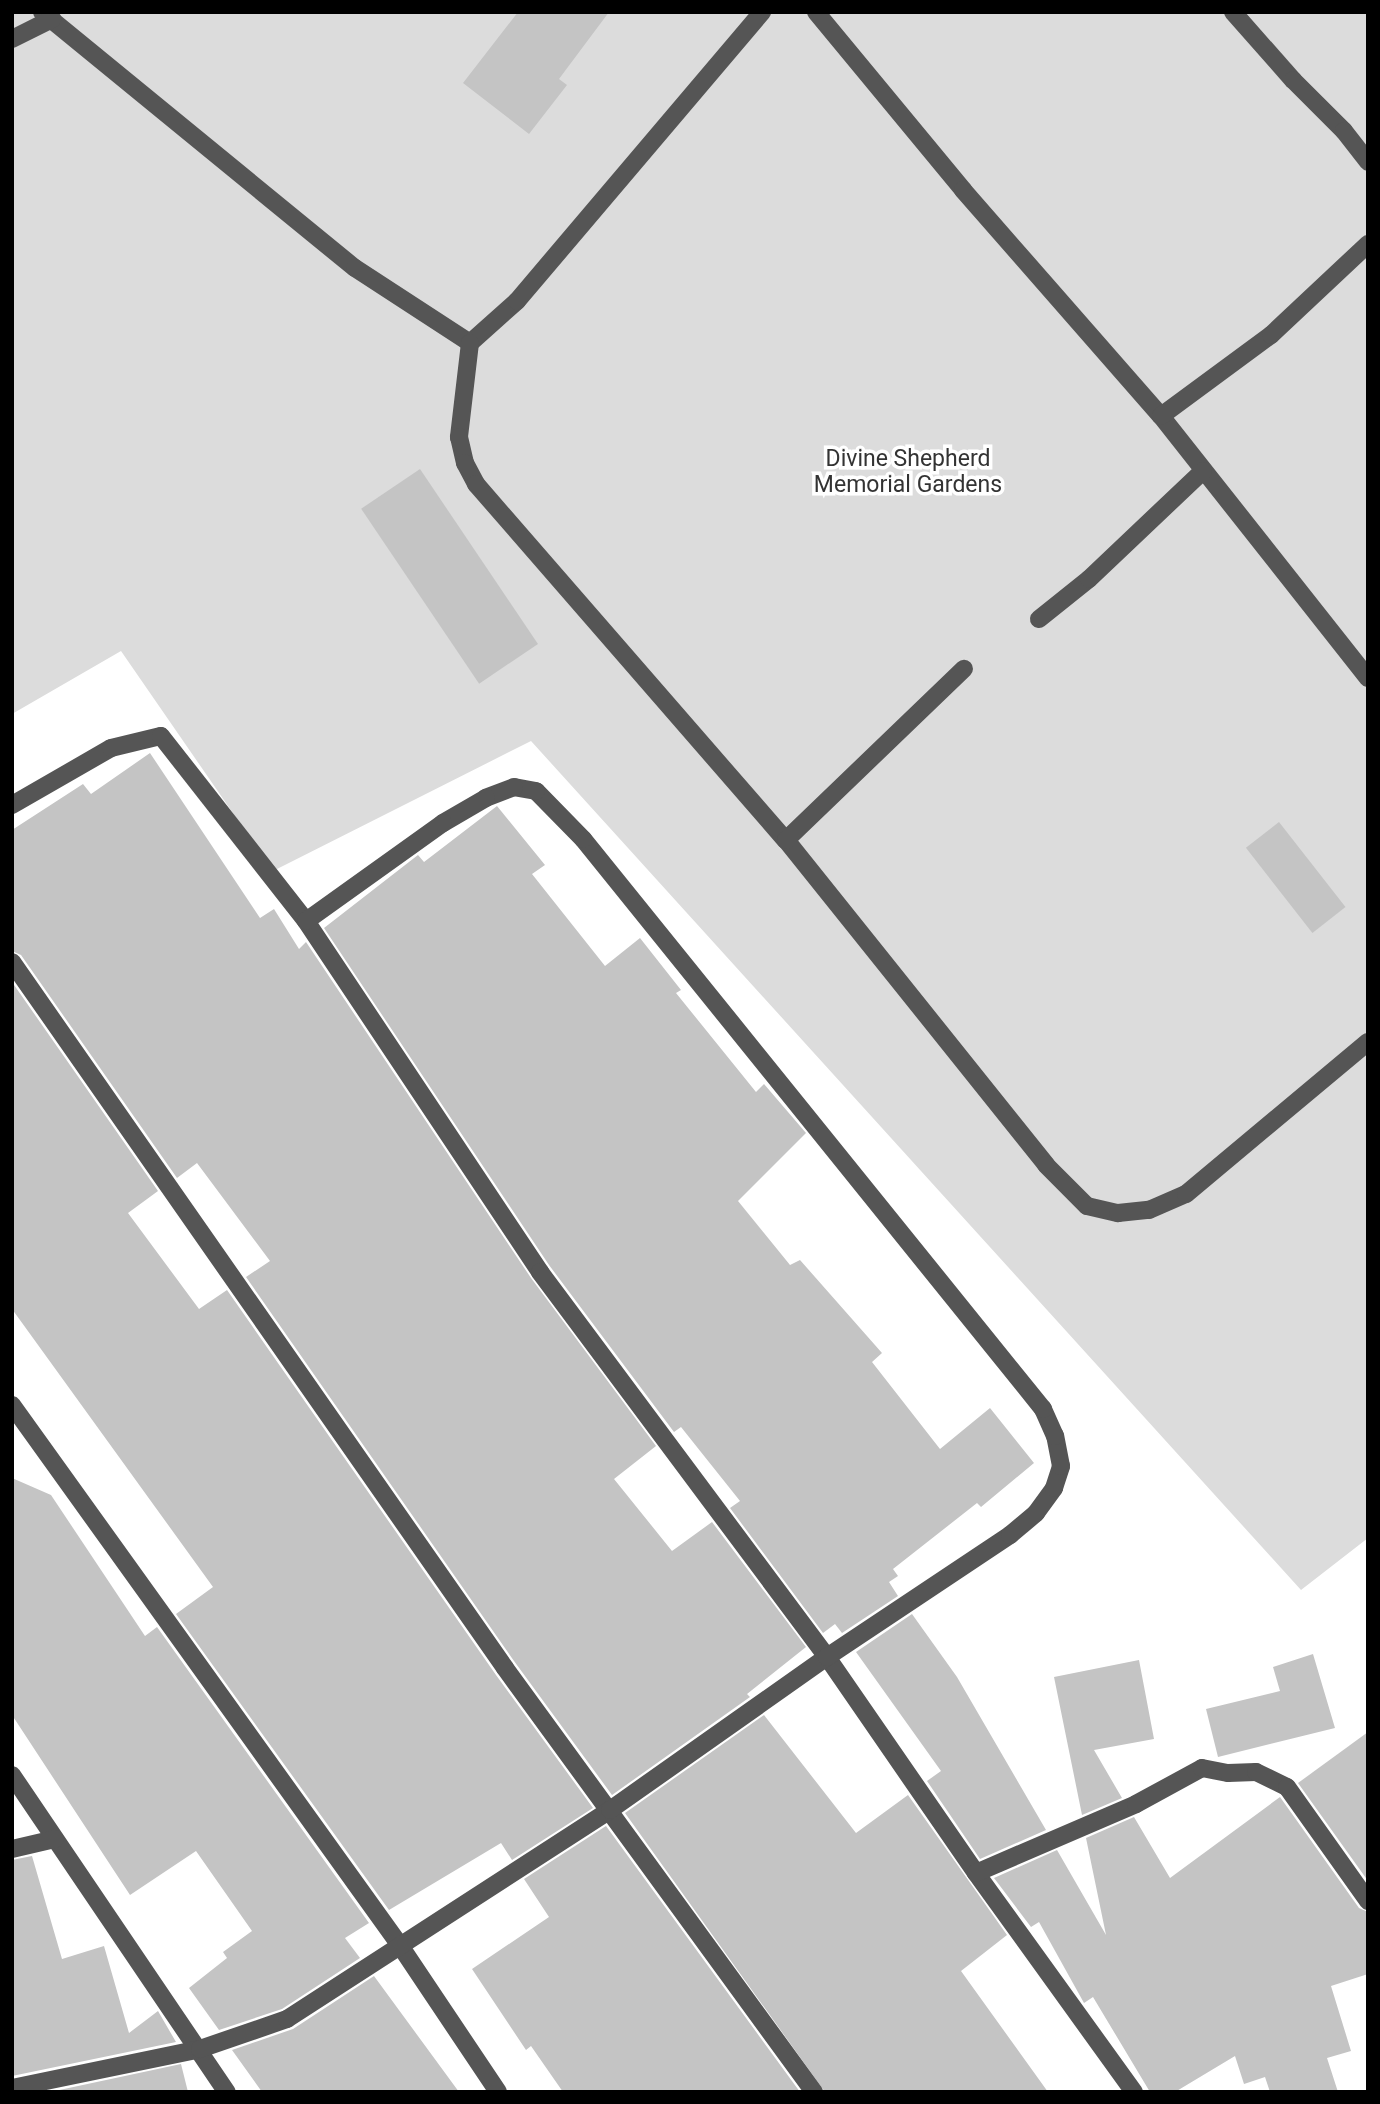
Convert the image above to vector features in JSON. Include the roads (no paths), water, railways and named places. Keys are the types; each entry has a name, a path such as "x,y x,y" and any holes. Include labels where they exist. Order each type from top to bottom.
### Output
{"street":[{"path":"762,12 517,301 470,343 459,437 465,463 476,484 786,840 1046,1165 1087,1206 1118,1213 1149,1210 1186,1194 1368,1042"},
{"path":"816,12 963,190 1161,416 1368,678"},
{"path":"1233,12 1293,80 1344,131 1368,162"},
{"path":"12,39 47,16 355,268 470,343"},
{"path":"1161,416 1271,335 1368,244"},
{"path":"1039,619 1099,570 1203,471"},
{"path":"786,840 964,670"},
{"path":"12,804 111,748 161,736 306,921 540,1272 827,1657 976,1873 1134,2092"},
{"path":"12,2088 200,2049 286,2019 610,1810 827,1657 1010,1535 1037,1513 1054,1488 1061,1466 1055,1436 1043,1409 583,839 536,791 514,787 454,816 306,921"},
{"path":"12,962 505,1668 814,2092"},
{"path":"12,1405 20,1428 401,1947 498,2092"},
{"path":"976,1873 1136,1804 1202,1768 1228,1773 1256,1772 1287,1787 1368,1902"},
{"path":"12,1775 227,2092"},
{"path":"12,1849 55,1839"}],"park label":[{"name":"Divine Shepherd Memorial Gardens","path":"908,472"}]}
